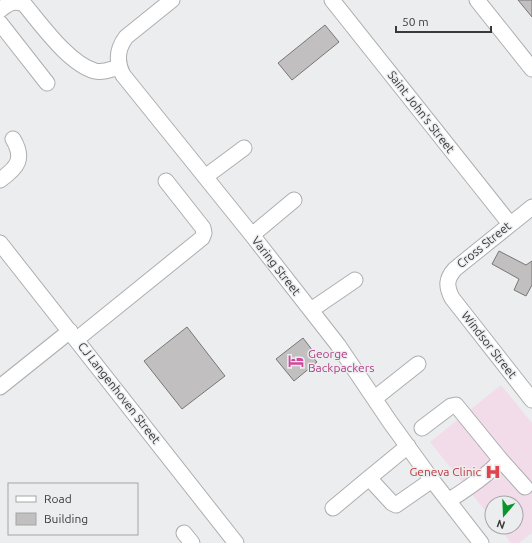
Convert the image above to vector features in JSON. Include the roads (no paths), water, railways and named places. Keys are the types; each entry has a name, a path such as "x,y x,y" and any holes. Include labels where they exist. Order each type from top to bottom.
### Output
{"street":[{"path":"0,10 14,0 31,5 62,48 86,67 99,72 119,67 118,57 122,42 126,37 172,0"},
{"name":"Saint John's Street","path":"332,0 510,224"},
{"path":"477,0 532,69"},
{"path":"0,23 47,83"},
{"name":"Varing Street","path":"119,67 123,75 252,235 338,345 390,422 432,480 481,543"},
{"path":"0,180 12,171 18,162 18,146 13,139"},
{"path":"205,177 244,148"},
{"path":"0,387 73,335 202,238 204,233 202,228 166,181"},
{"path":"252,235 294,200"},
{"name":"Cross Street","path":"448,290 447,283 449,275 455,269 532,207"},
{"name":"CJ Langenhoven Street","path":"0,243 234,542"},
{"path":"311,310 355,280"},
{"name":"Windsor Street","path":"448,290 452,298 532,400"},
{"path":"375,398 418,364"},
{"path":"422,428 451,406 456,406 525,487"},
{"path":"333,508 408,446"},
{"path":"448,501 488,472 499,462 500,459"},
{"path":"369,478 392,503 396,505 432,480"}],"place":[{"name":"George Backpackers","path":"296,361"},
{"name":"Geneva Clinic","path":"493,472"}]}
